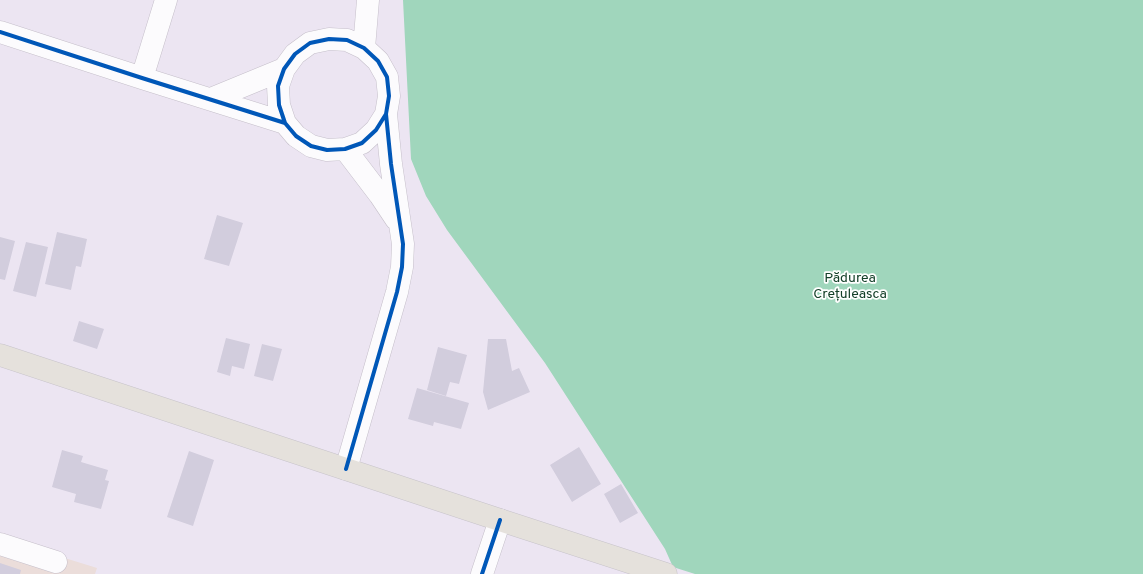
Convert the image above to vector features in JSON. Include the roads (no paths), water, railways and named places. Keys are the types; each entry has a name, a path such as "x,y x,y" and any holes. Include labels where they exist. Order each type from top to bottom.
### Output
{"main road":[{"path":"0,355 666,574"}],"street":[{"path":"142,78 166,0"},
{"path":"364,48 368,0"},
{"path":"0,32 285,123"},
{"path":"346,469 397,292 402,267 402,244 386,114 389,96 387,77 378,61 364,48 347,40 329,39 310,43 295,54 284,68 278,86 278,105 285,123 296,136 311,146 327,150 345,149 362,143 376,130 386,114"},
{"path":"211,99 284,68"},
{"path":"345,149 399,223"},
{"path":"482,574 500,520"},
{"path":"0,544 56,562"}],"park label":[{"name":"Pădurea Crețuleasca","path":"850,288"}]}
